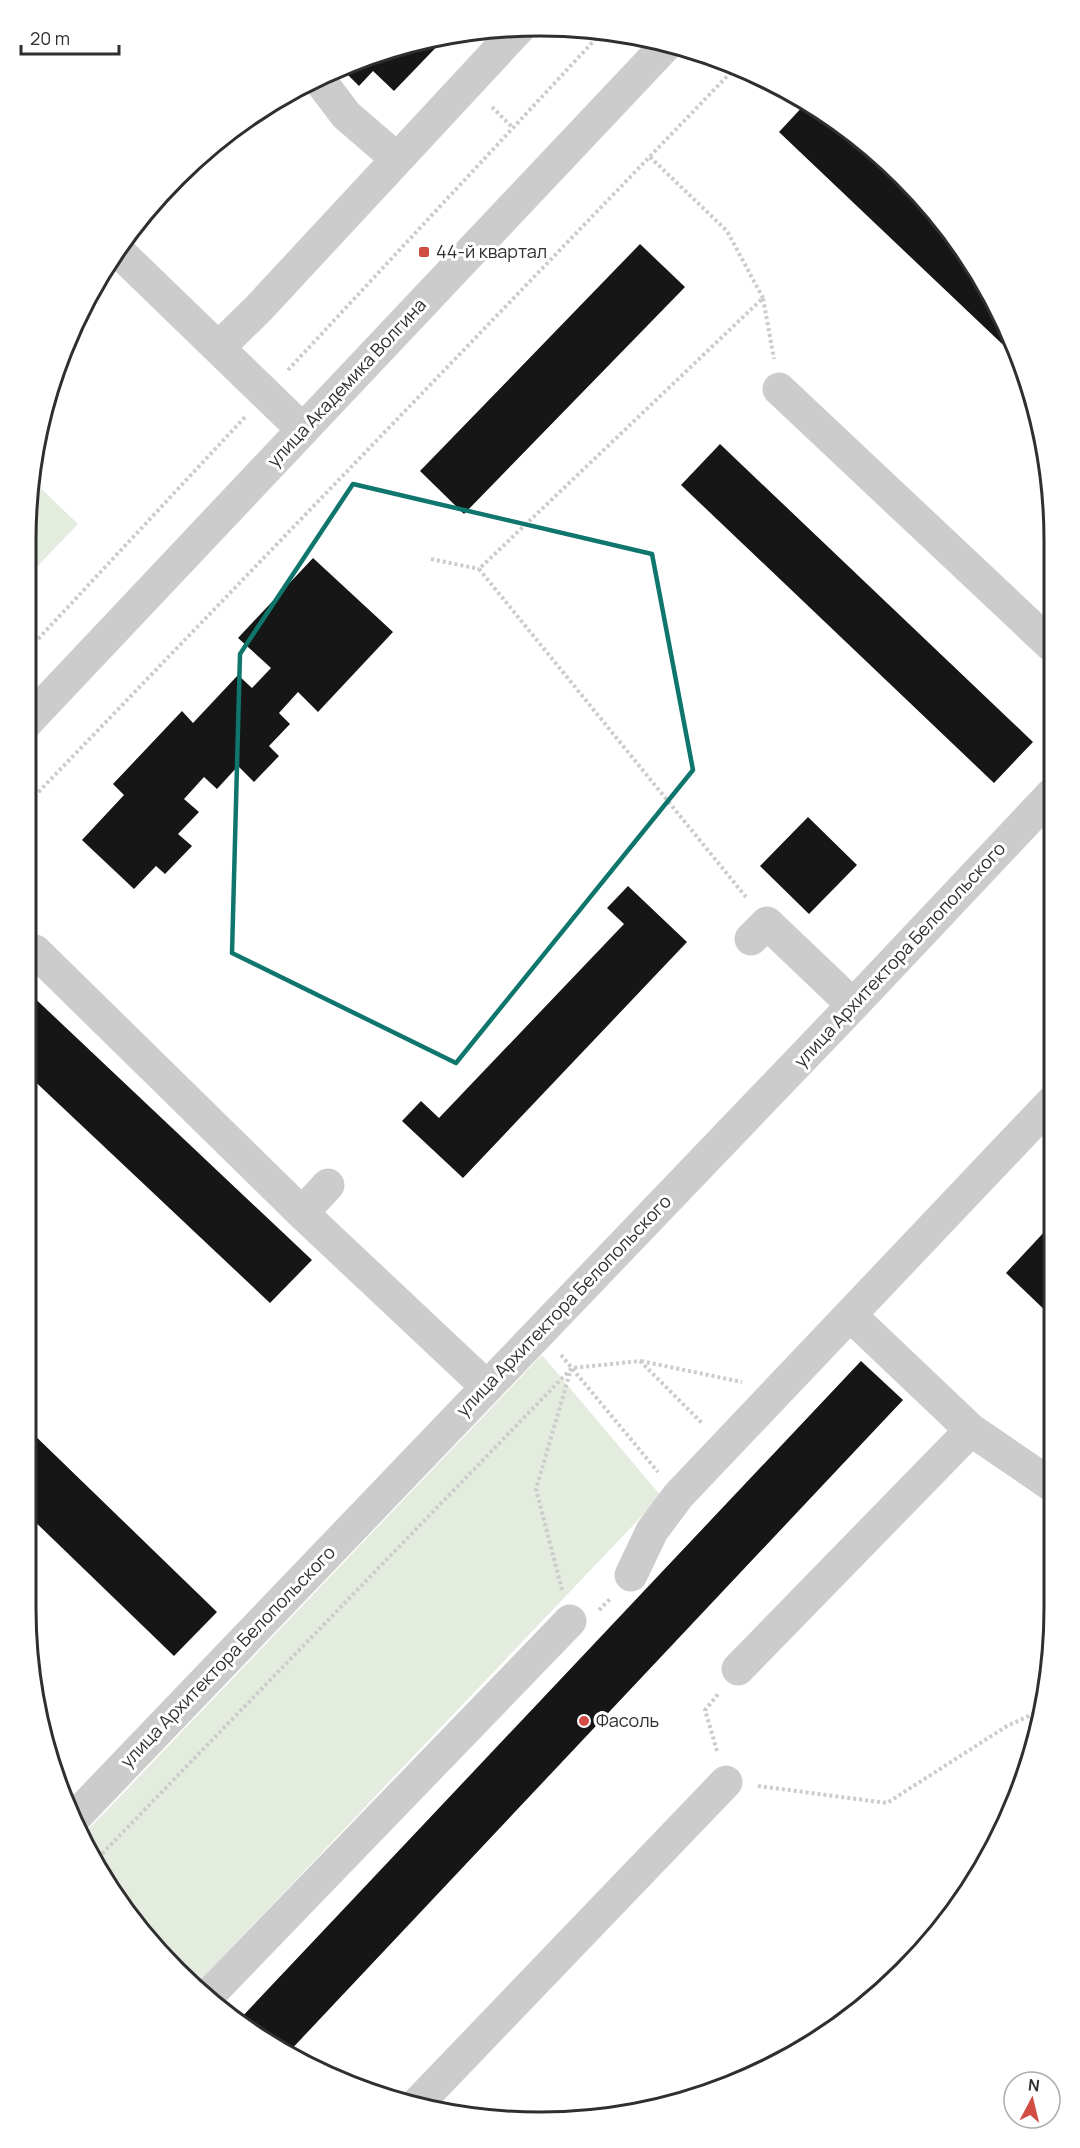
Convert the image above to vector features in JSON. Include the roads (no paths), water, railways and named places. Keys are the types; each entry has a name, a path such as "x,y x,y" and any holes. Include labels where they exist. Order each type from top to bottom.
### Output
{"street":[{"path":"219,347 258,309 511,37"},
{"name":"улица Академика Волгина","path":"36,712 661,51"},
{"path":"323,85 346,115 397,159"},
{"path":"124,256 303,430"},
{"path":"779,389 1044,638"},
{"name":"улица Архитектора Белопольского","path":"79,1812 1044,802"},
{"path":"759,931 853,1005"},
{"path":"36,952 302,1213 487,1387"},
{"path":"631,1575 652,1531 678,1496 1044,1110"},
{"path":"302,1213 328,1185"},
{"path":"850,1315 971,1430 1044,1480"},
{"path":"738,1669 971,1430"},
{"path":"213,1991 570,1621"},
{"path":"423,2098 726,1782"}],"place":[{"name":"44-й квартал","path":"424,252"},
{"name":"Фасоль","path":"584,1721"}]}
